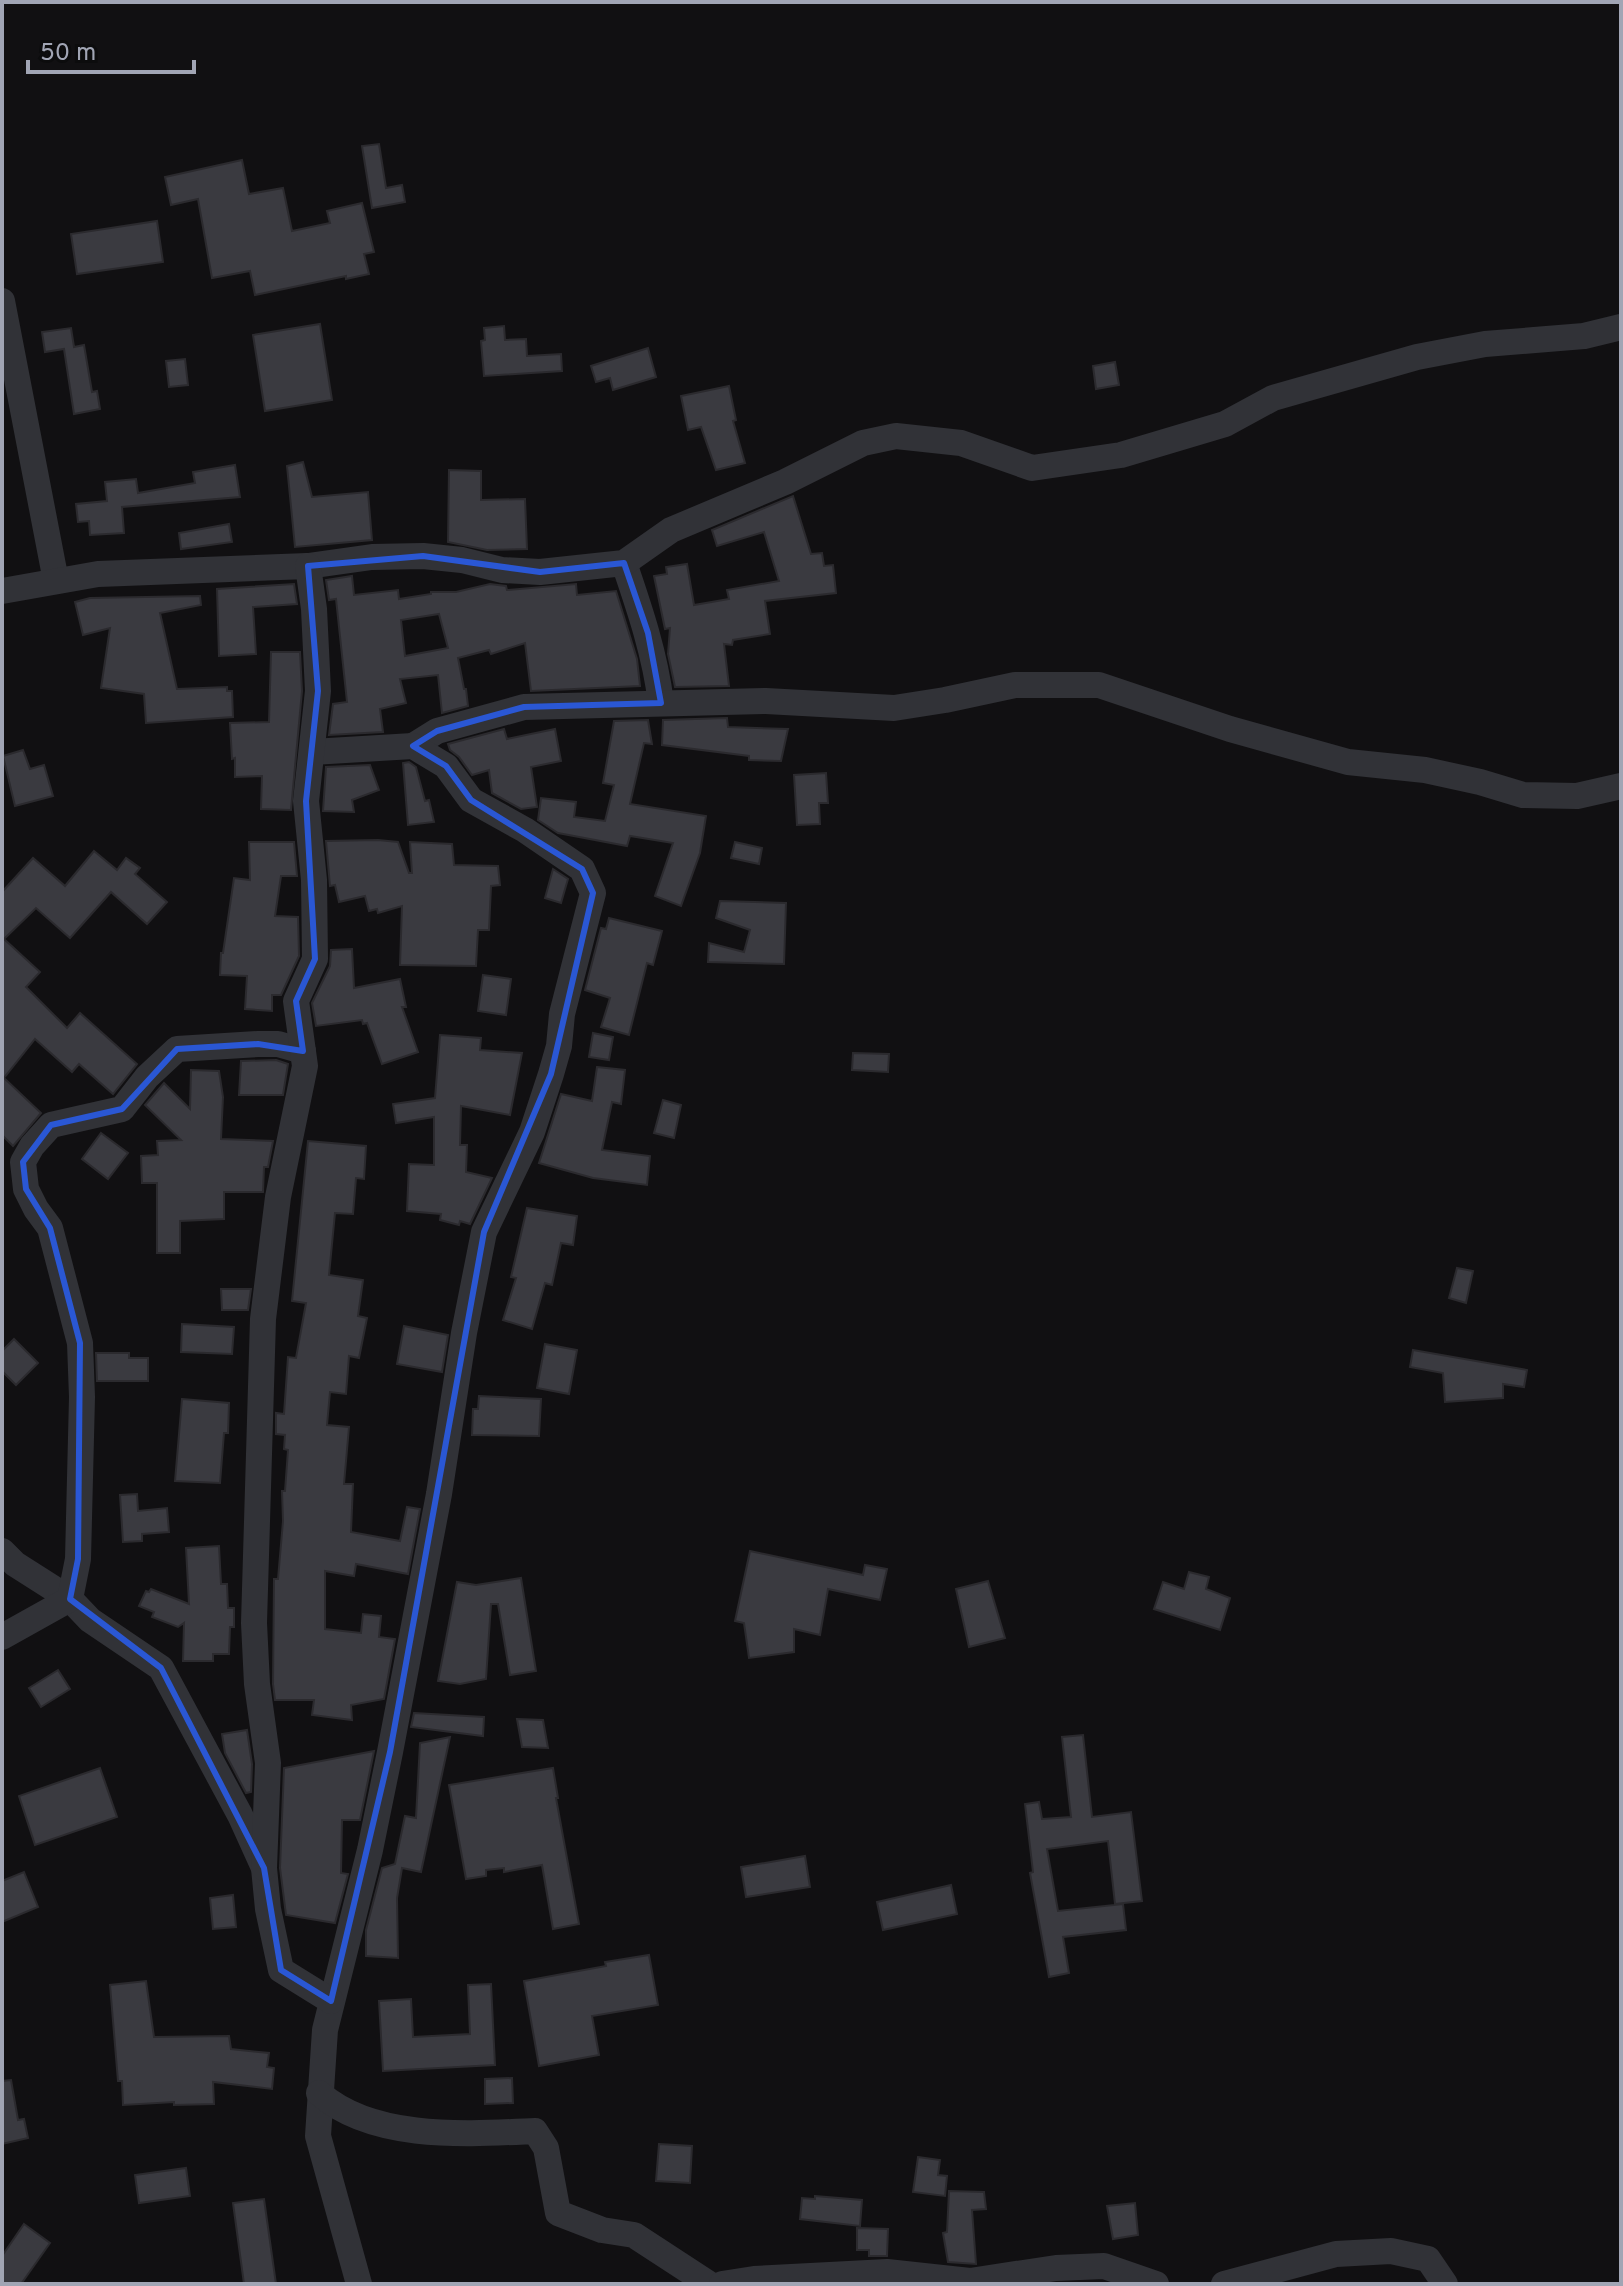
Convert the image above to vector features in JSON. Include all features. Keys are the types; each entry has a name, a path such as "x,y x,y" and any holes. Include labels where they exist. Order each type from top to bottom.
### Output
{"street":[{"path":"2,301 56,581"},
{"path":"2,591 98,574 308,566 397,556 462,560 502,570 540,572 588,569 624,563 671,530 785,482 863,443 896,436 961,443 1032,468 1047,466 1136,450 1225,424 1273,398 1417,357 1485,344 1584,336 1621,327"},
{"path":"624,563 648,633 661,703"},
{"path":"308,566 314,609 318,691 306,801 314,880 315,959 296,1001 305,1066 278,1197 263,1319 254,1623 257,1684 268,1763 264,1868 268,1909 281,1970 331,2001"},
{"path":"312,752 413,746 437,731 524,707 766,701 894,708 1015,685 1099,685 1297,750 1348,762 1425,770 1523,795 1577,796 1621,786"},
{"path":"359,2284 318,2136 325,2030 370,1850 390,1752 484,1232 532,1132 551,1074 559,1046 562,1014 593,893 582,869 525,830 471,800 446,766 413,746"},
{"path":"2,1637 70,1599 78,1559 82,1397 80,1343 50,1228 26,1189 23,1162 32,1146 51,1125 122,1109 147,1077 177,1049 278,1044 303,1051"},
{"path":"2,1551 15,1564 70,1599 90,1620 161,1668 240,1815 264,1868"},
{"path":"319,2093 334,2106 363,2120 425,2131 483,2134 535,2131 546,2148 558,2213 602,2230 634,2235 709,2284"},
{"path":"1224,2284 1336,2254 1391,2251 1428,2259 1445,2284"},
{"path":"722,2284 754,2279 887,2272 970,2281 1056,2268 1104,2266 1156,2284"}],"highlighted area":[{"path":"423,556 540,572 624,563 648,633 661,703 524,707 437,731 413,746 446,766 471,800 582,869 593,893 551,1074 484,1232 390,1752 331,2001 281,1970 264,1868 161,1668 70,1599 78,1559 80,1343 50,1228 26,1189 23,1162 51,1125 122,1109 177,1049 258,1044 303,1051 296,1001 315,959 306,801 318,691 308,566"}],"building":[{"path":"379,144 386,188 402,185 405,202 372,208 362,146"},
{"path":"242,160 249,194 283,188 292,231 330,223 327,211 362,203 374,252 364,254 369,274 255,295 250,271 212,278 198,199 171,205 165,177"},
{"path":"157,221 163,262 77,274 71,234"},
{"path":"320,324 332,400 265,411 253,335"},
{"path":"504,326 505,340 526,339 527,356 561,354 562,371 484,376 481,341 485,340 484,328"},
{"path":"71,328 74,347 84,345 92,392 97,391 100,409 74,414 64,349 45,352 42,332"},
{"path":"648,348 656,377 613,390 610,378 596,382 591,366"},
{"path":"185,359 188,385 169,387 166,361"},
{"path":"1115,362 1119,385 1096,389 1093,366"},
{"path":"729,386 736,420 733,421 745,463 716,470 701,427 688,430 681,396"},
{"path":"303,462 312,497 368,492 372,540 295,547 287,466"},
{"path":"235,465 240,497 122,507 124,533 90,535 89,521 78,522 76,504 107,501 105,482 136,479 138,493 195,483 193,472"},
{"path":"449,470 481,471 481,500 525,499 527,549 487,550 448,542"},
{"path":"793,496 811,554 822,553 824,566 833,565 836,593 765,601 770,634 733,640 732,645 724,644 729,686 675,687 668,654 670,628 665,629 654,576 667,574 666,567 687,564 694,605 729,599 727,590 779,581 764,532 717,546 712,530"},
{"path":"229,524 232,542 181,549 179,533"},
{"path":"352,576 354,595 398,590 399,599 490,584 506,586 507,590 576,584 577,595 616,591 637,659 640,686 531,691 525,643 491,654 489,650 458,658 468,706 442,713 438,675 400,679 406,703 380,709 383,732 329,735 333,704 347,702 336,599 329,600 326,580","holes":["439,614 448,648 405,656 401,620"]},
{"path":"294,584 297,604 253,607 256,654 219,656 217,589"},
{"path":"200,596 201,605 160,613 177,689 227,687 227,691 232,691 233,717 146,723 144,694 101,688 110,628 83,635 75,602 90,598"},
{"path":"271,652 300,652 302,691 291,810 261,809 262,776 235,777 235,758 232,759 230,723 269,722"},
{"path":"727,718 728,727 788,729 781,761 749,760 749,756 662,745 663,720"},
{"path":"648,720 652,744 644,743 630,804 706,816 700,853 681,906 655,896 673,843 630,836 627,846 558,833 538,820 541,798 576,802 574,817 605,821 614,785 603,783 614,721"},
{"path":"504,729 507,739 555,729 561,761 531,767 537,807 521,809 492,793 489,770 472,775 448,744"},
{"path":"23,750 30,769 44,765 53,796 15,806 3,756"},
{"path":"409,762 416,767 434,822 408,825 403,763"},
{"path":"370,765 379,790 352,800 354,812 323,811 326,767"},
{"path":"826,773 828,803 819,803 820,824 797,825 794,775"},
{"path":"326,841 398,842 409,873 412,873 410,842 452,844 454,865 498,866 500,885 491,886 489,930 478,930 476,966 400,965 402,906 378,913 377,909 369,911 365,896 339,902 335,885 330,886"},
{"path":"249,842 294,842 297,876 281,876 275,916 298,917 299,956 281,995 272,995 272,1011 245,1009 247,976 220,975 234,878 250,880"},
{"path":"735,842 762,848 759,864 731,858"},
{"path":"94,851 117,870 126,858 140,868 135,874 167,902 147,924 111,892 70,938 36,908 4,939 40,972 26,987 67,1028 80,1013 137,1064 113,1094 79,1064 72,1072 35,1039 4,1078 41,1113 13,1146 2,1135 2,892 33,858 65,886"},
{"path":"553,869 568,879 561,903 545,898"},
{"path":"720,901 786,903 784,964 708,962 709,943 744,952 750,930 716,918"},
{"path":"609,918 662,931 653,965 647,963 629,1035 601,1027 610,998 585,990 601,928 606,929"},
{"path":"352,949 354,988 400,979 406,1007 402,1007 418,1052 382,1064 367,1023 363,1024 362,1020 316,1026 312,1003 330,966 331,950"},
{"path":"483,975 511,979 506,1015 478,1011"},
{"path":"593,1033 613,1037 609,1060 589,1057"},
{"path":"440,1035 481,1038 480,1050 522,1053 510,1115 461,1106 460,1145 467,1145 466,1172 492,1178 470,1224 460,1221 459,1225 440,1220 441,1214 407,1211 409,1164 434,1165 434,1117 396,1123 393,1104 435,1098"},
{"path":"853,1053 889,1054 888,1072 852,1070"},
{"path":"276,1060 288,1064 283,1095 239,1095 241,1061"},
{"path":"597,1067 625,1070 621,1104 612,1102 602,1150 650,1156 647,1185 593,1178 539,1163 561,1094 592,1101"},
{"path":"191,1070 219,1071 223,1097 221,1139 273,1141 268,1167 264,1167 263,1192 224,1192 224,1219 180,1221 180,1253 157,1253 157,1183 142,1183 141,1156 158,1155 157,1141 181,1140 145,1105 164,1083 190,1109"},
{"path":"663,1100 681,1105 674,1138 654,1133"},
{"path":"101,1133 128,1153 108,1179 82,1159"},
{"path":"308,1141 366,1146 364,1179 356,1178 353,1214 335,1213 329,1275 363,1280 358,1316 367,1318 359,1358 349,1356 346,1394 330,1392 327,1425 349,1427 344,1484 353,1484 351,1532 400,1541 407,1507 420,1509 408,1574 356,1564 354,1576 325,1571 325,1629 361,1633 363,1614 381,1616 379,1637 395,1639 384,1699 351,1705 352,1720 312,1715 314,1700 275,1700 273,1684 274,1579 278,1579 282,1491 285,1491 288,1450 284,1449 285,1435 276,1434 276,1413 284,1414 288,1357 296,1358 306,1303 292,1301"},
{"path":"527,1208 577,1216 573,1245 561,1243 552,1285 545,1283 532,1329 503,1320 516,1278 511,1277"},
{"path":"1457,1268 1473,1271 1466,1303 1449,1298"},
{"path":"221,1289 251,1289 248,1310 222,1310"},
{"path":"182,1324 234,1327 232,1354 181,1352"},
{"path":"404,1326 448,1335 442,1372 397,1364"},
{"path":"14,1339 38,1363 16,1385 2,1371 2,1351"},
{"path":"545,1344 577,1350 569,1394 537,1388"},
{"path":"1413,1350 1527,1370 1524,1387 1503,1384 1503,1398 1445,1402 1443,1373 1410,1367"},
{"path":"96,1353 129,1353 129,1358 148,1358 148,1381 97,1381"},
{"path":"479,1396 541,1399 539,1436 472,1435 473,1409 478,1409"},
{"path":"182,1399 229,1403 220,1483 175,1481"},
{"path":"137,1494 138,1511 167,1508 169,1532 142,1534 142,1541 123,1542 120,1495"},
{"path":"219,1546 221,1584 227,1584 228,1608 234,1608 229,1654 213,1654 213,1661 183,1661 184,1623 178,1627 152,1617 154,1612 139,1606 146,1591 151,1589 189,1604 186,1548"},
{"path":"750,1551 863,1575 865,1565 887,1569 880,1600 828,1589 820,1635 794,1629 794,1652 749,1658 744,1623 735,1621"},
{"path":"1189,1572 1209,1577 1206,1589 1230,1598 1220,1630 1154,1609 1163,1582 1184,1589"},
{"path":"521,1578 536,1671 510,1675 498,1604 491,1604 486,1679 460,1684 438,1681 457,1582 476,1585"},
{"path":"988,1581 1005,1638 969,1647 956,1589"},
{"path":"58,1670 70,1689 41,1707 29,1688"},
{"path":"414,1713 484,1717 483,1736 411,1727"},
{"path":"517,1719 543,1720 548,1748 522,1747"},
{"path":"247,1730 252,1764 251,1792 246,1793 225,1753 222,1734"},
{"path":"1083,1735 1092,1817 1131,1812 1142,1901 1115,1904 1108,1841 1047,1849 1058,1911 1123,1904 1126,1930 1063,1937 1069,1973 1049,1977 1030,1873 1033,1872 1025,1804 1039,1802 1042,1819 1071,1817 1062,1737"},
{"path":"450,1737 421,1872 402,1868 397,1898 398,1958 366,1956 366,1930 382,1868 395,1864 405,1816 416,1818 420,1743"},
{"path":"374,1751 360,1820 342,1820 341,1873 348,1874 335,1923 286,1915 280,1868 284,1768"},
{"path":"100,1768 117,1817 35,1845 19,1796"},
{"path":"553,1768 579,1924 553,1929 542,1865 504,1872 504,1868 486,1870 486,1876 466,1879 449,1785"},
{"path":"805,1856 810,1887 746,1897 741,1867"},
{"path":"24,1872 38,1907 2,1922 2,1881"},
{"path":"951,1885 957,1914 883,1930 877,1902"},
{"path":"233,1895 236,1927 213,1929 210,1898"},
{"path":"649,1955 658,2005 592,2016 599,2055 539,2066 524,1981"},
{"path":"146,1981 154,2037 229,2036 231,2049 269,2053 267,2067 274,2068 272,2089 213,2082 214,2104 174,2105 174,2102 123,2105 110,1985"},
{"path":"491,1984 495,2065 383,2071 379,2001 411,1999 413,2037 470,2034 468,1985"},
{"path":"512,2078 513,2103 485,2104 485,2079"},
{"path":"11,2080 18,2120 24,2119 28,2138 2,2144 2,2081"},
{"path":"659,2144 692,2146 690,2183 656,2181"},
{"path":"918,2157 940,2160 938,2175 947,2176 945,2196 913,2192"},
{"path":"186,2168 190,2196 139,2203 135,2175"},
{"path":"949,2191 984,2192 986,2209 972,2210 976,2264 948,2262 943,2233 947,2232"},
{"path":"815,2196 862,2200 860,2226 800,2219 802,2198 815,2199"},
{"path":"264,2199 276,2284 244,2284 233,2203"},
{"path":"1135,2203 1138,2235 1113,2239 1107,2206"},
{"path":"24,2224 50,2243 21,2284 2,2284 2,2256"},
{"path":"857,2228 888,2229 887,2256 869,2256 869,2250 857,2250"}]}
